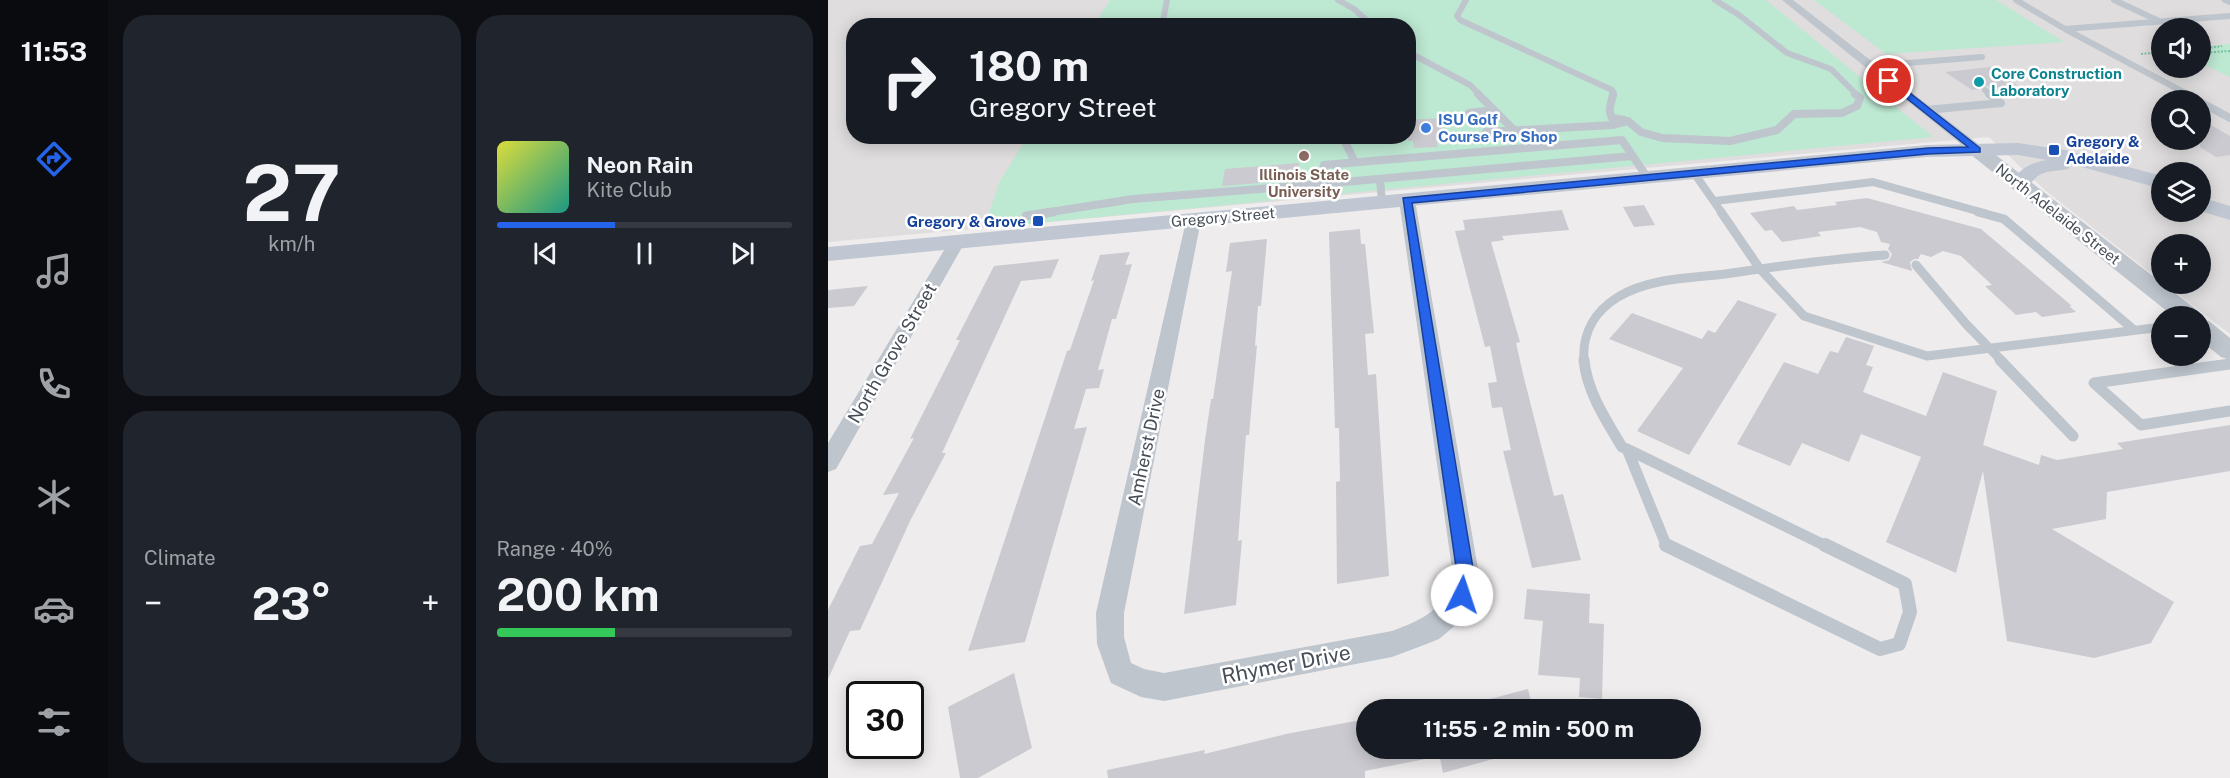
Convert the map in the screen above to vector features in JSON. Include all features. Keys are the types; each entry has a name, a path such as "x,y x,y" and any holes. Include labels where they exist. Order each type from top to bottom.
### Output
{"main road":[{"name":"Gregory Street","path":"828,254 1193,220 1381,190 1407,200 1928,151 2018,149 2065,156 2151,180"},
{"name":"Gregory Street","path":"1977,150 2061,165 2151,189"},
{"path":"2020,184 2027,173 2037,166 2061,165"},
{"path":"2211,197 2230,203"},
{"path":"2211,207 2230,213"}],"street":[{"name":"North Adelaide Street","path":"1787,0 2175,306"},
{"name":"Rhymer Drive","path":"1121,674 1141,683 1164,687 1392,644 1429,630 1447,615 1462,595 1466,574 1407,200"},
{"name":"Amherst Drive","path":"1121,674 1113,656 1108,635 1110,613 1193,220"},
{"name":"North Grove Street","path":"828,463 957,242"},
{"path":"2211,336 2230,351"}],"lane":[{"path":"1163,18 1167,0"},
{"path":"1338,0 1364,18"},
{"path":"1466,0 1457,16 1460,20 1612,90 1614,95 1609,112 1612,118 1628,121 1641,132 1662,138 1730,141 1777,130 1794,114 1842,113 1857,106 1860,98 1831,69 1787,53 1739,15 1715,0"},
{"path":"2016,0 2179,90"},
{"path":"2114,0 2153,18"},
{"path":"2224,0 2230,2"},
{"path":"2202,18 2230,16"},
{"path":"2065,28 2151,22"},
{"path":"1416,56 1470,85 1515,131"},
{"path":"1870,66 1982,57"},
{"path":"1926,110 2001,103 1985,90"},
{"path":"1485,102 1469,113 1493,110"},
{"path":"2211,108 2230,118"},
{"path":"1486,132 1612,125 1628,121"},
{"path":"1612,125 1608,134 1622,140 1647,177"},
{"path":"1322,184 1324,165 1622,140"},
{"path":"1346,144 1355,162"},
{"path":"1026,216 1133,199 1322,184 1381,190 1632,156"},
{"path":"1694,173 1760,269 1804,316 1927,356 2151,328"},
{"path":"1715,201 1873,182 2004,219 2134,330"},
{"path":"1627,449 1666,547 1880,649 1899,644 1911,612 1905,584 1627,449 1622,447 1602,412 1583,364 1585,336 1600,310 1630,291 1673,281 1885,255"},
{"path":"1916,265 1966,324 2073,436"},
{"path":"2230,364 2094,383 2140,425 2230,411"}],"path":[{"path":"2216,44 2230,51"},
{"path":"2211,48 2222,46"},
{"path":"2211,52 2230,51"},
{"path":"2133,54 2151,53"}],"shaded area":[{"name":"Illinois State University","path":"828,0 2230,0 2230,334 2211,319 2211,306 2194,306 2178,294 2211,294 2211,234 2151,234 2151,273 2046,191 1989,137 828,242"}],"green space":[{"path":"1110,0 1766,0 1933,137 984,228 999,183 1023,144 1416,144 1416,18 1098,18"},
{"path":"1814,0 1996,0 2064,42 1886,54"},
{"path":"2230,44 2230,77 2211,68 2211,46"}],"building":[{"name":"Core Construction Laboratory","path":"1990,67 2017,85 1991,88 1984,85 1980,89 1972,90 1945,72"},
{"name":"ISU Golf Course Pro Shop","path":"1441,118 1445,137 1436,138 1438,147 1414,148 1416,120"},
{"path":"2211,125 2230,136 2230,155 2216,157 2205,150 2211,150"},
{"path":"1299,163 1298,180 1222,186 1225,169"},
{"path":"1867,198 1981,229 2072,306 2069,306 2076,312 2042,317 2036,312 2016,315 1985,286 1992,285 1961,256 1943,251 1931,257 1921,254 1918,259 1910,262 1912,271 1881,262 1889,260 1892,254 1888,249 1890,244 1881,242 1877,232 1860,227 1818,232 1821,236 1782,242 1772,230 1765,231 1750,213 1794,206 1797,210 1837,205 1835,202"},
{"path":"1644,205 1655,225 1634,227 1623,207"},
{"path":"1562,210 1569,230 1502,236 1504,240 1491,242 1520,342 1516,343 1554,496 1563,494 1581,560 1532,568 1503,451 1511,450 1502,407 1492,408 1488,383 1497,382 1490,346 1485,347 1455,231 1465,230 1463,220"},
{"path":"1360,229 1361,244 1365,244 1374,333 1365,334 1368,375 1376,374 1389,576 1337,584 1336,482 1340,481 1339,428 1335,428 1329,232"},
{"path":"1267,239 1261,306 1258,306 1249,435 1246,435 1238,541 1242,540 1236,605 1184,614 1205,440 1232,271 1226,272 1230,243"},
{"path":"1130,252 1125,265 1132,264 1116,319 1112,319 1098,370 1104,369 1099,388 1086,389 1074,429 1087,427 1025,642 968,651 1067,351 1070,350 1094,280 1091,281 1100,255"},
{"path":"1059,259 1051,278 1021,281 942,453 946,453 911,519 860,630 850,631 828,679 828,610 860,546 872,544 899,493 883,495 914,438 910,439 960,340 956,340 994,266"},
{"path":"868,286 854,306 828,308 828,290"},
{"path":"1738,300 1777,314 1689,455 1637,431 1683,368 1609,339 1632,313 1702,339 1708,330 1715,333"},
{"path":"1846,337 1874,346 1866,365 1873,367 1863,392 1926,416 1943,372 1997,391 1983,445 2039,465 2041,455 2057,460 2123,449 2117,443 2230,425 2230,471 2107,492 2106,519 2052,529 2174,602 2151,643 2094,658 2007,641 1983,471 1956,573 1886,542 1921,457 1861,434 1849,462 1802,443 1790,466 1737,444 1784,362 1818,374 1830,351 1838,353"},
{"path":"1527,589 1590,594 1589,623 1604,624 1602,699 1579,697 1580,678 1538,675 1543,621 1524,619"},
{"path":"1014,673 1032,748 978,778 960,778 948,707"},
{"path":"1528,689 1530,699 1490,699"},
{"path":"1356,721 1356,759 1425,759 1365,771 1365,778 1108,778 1107,770 1205,750 1204,754 1286,734"},
{"path":"1440,759 1493,759 1443,773"}],"place":[{"name":"Core Construction Laboratory","path":"1979,82"},
{"name":"ISU Golf Course Pro Shop","path":"1426,128"},
{"name":"Gregory & Adelaide","path":"2054,150"},
{"name":"Illinois State University","path":"1304,156"},
{"name":"Gregory & Grove","path":"1038,221"}],"route":[{"path":"1462,595 1466,574 1407,200 1928,151 1977,150 1889,81"}]}
